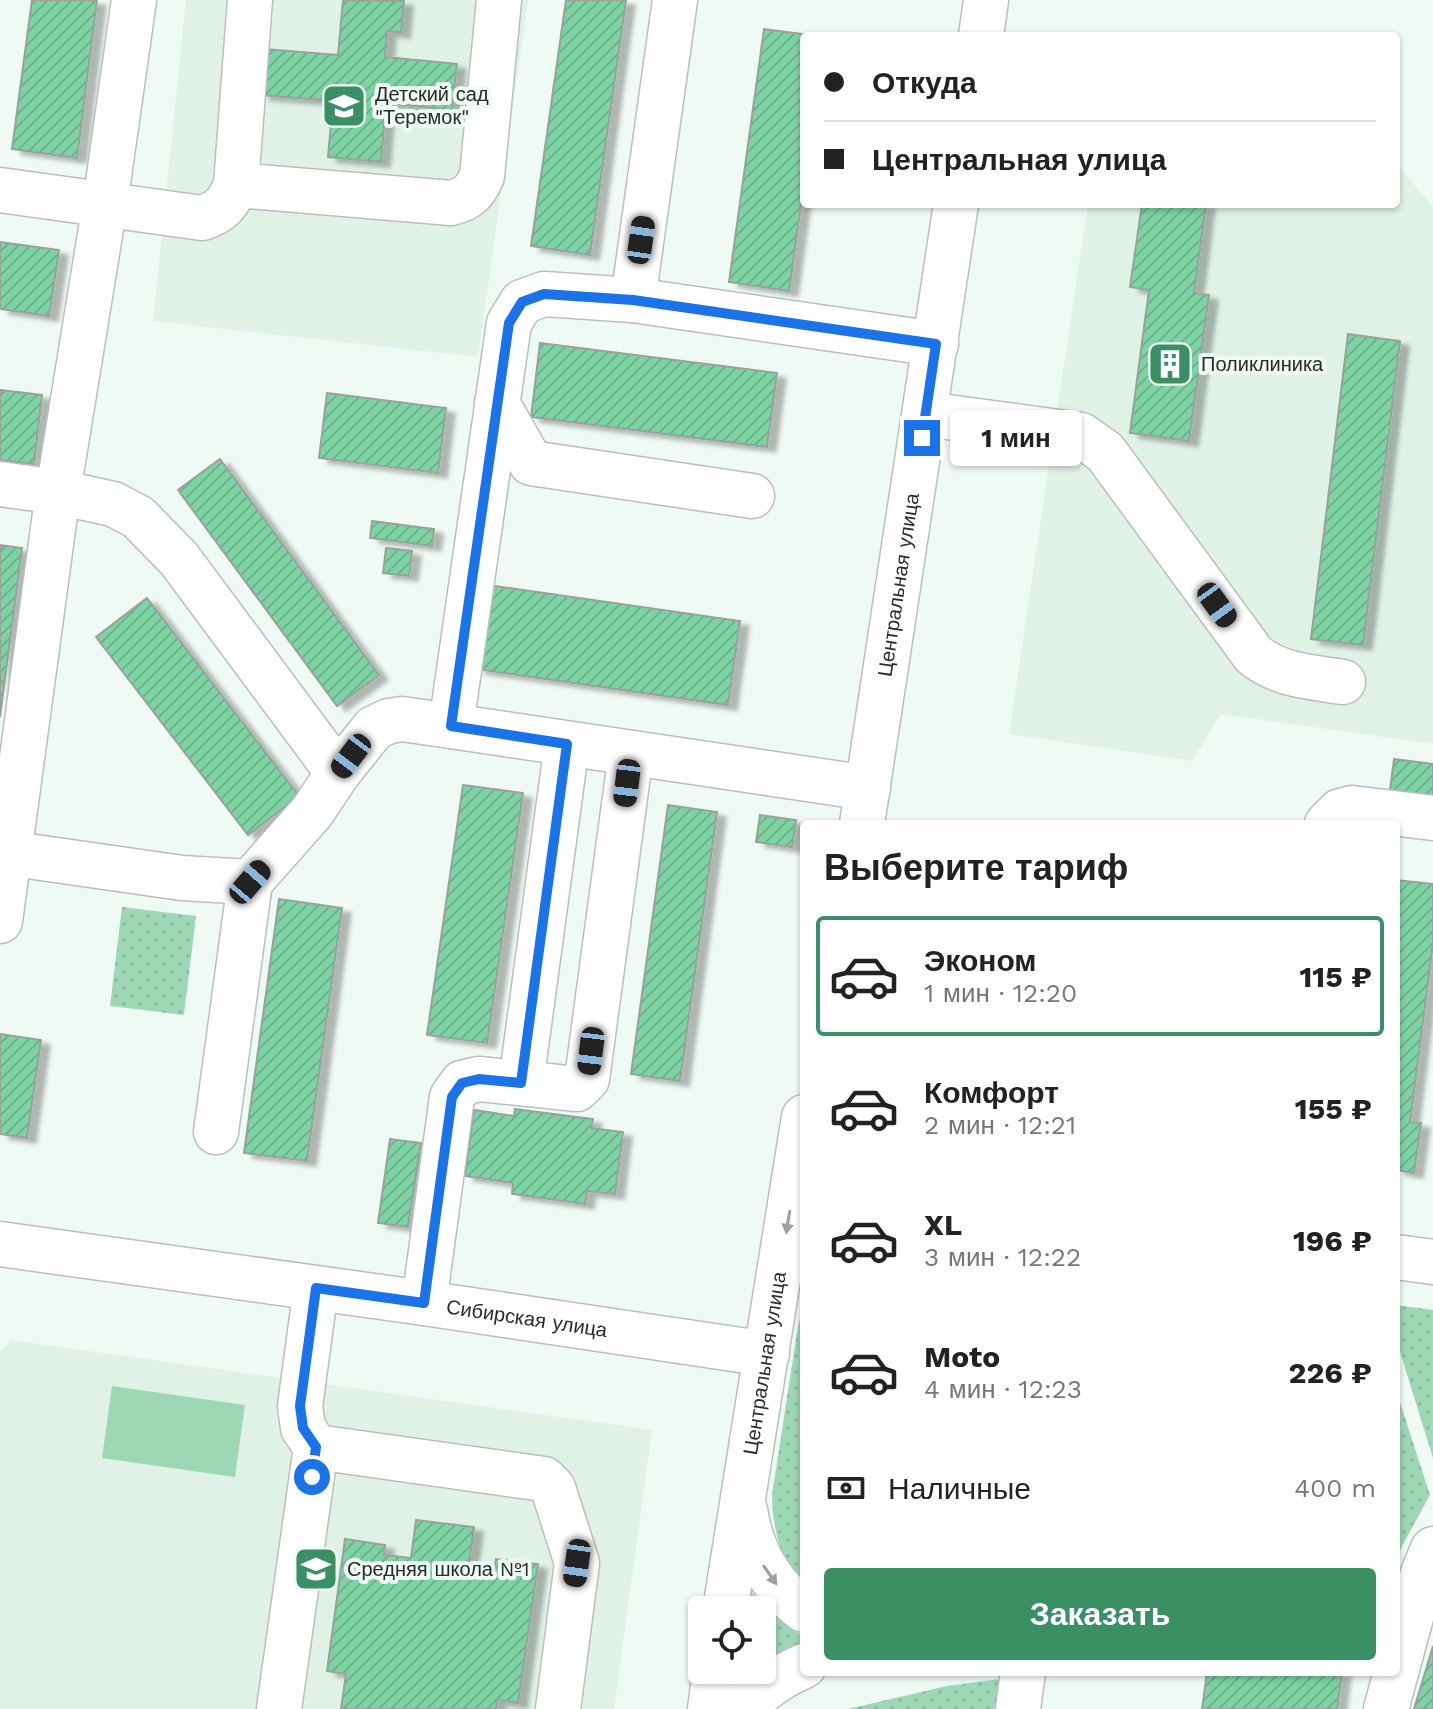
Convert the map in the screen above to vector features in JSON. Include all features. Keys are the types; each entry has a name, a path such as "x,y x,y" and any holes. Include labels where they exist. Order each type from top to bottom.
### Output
{"street":[{"path":"0,921 5,853 134,0"},
{"path":"0,190 202,218 219,213 229,202 236,185 250,0"},
{"path":"236,185 451,203 465,200 477,189 482,176 499,0"},
{"path":"633,300 675,0"},
{"name":"Центральная улица","path":"865,806 955,208"},
{"path":"451,726 509,323 522,302 544,294 633,300 936,344"},
{"path":"497,403 531,463 752,496"},
{"path":"925,414 1081,435 1105,452 1254,655 1283,672 1343,682"},
{"path":"0,484 113,504 138,517 179,559 338,773"},
{"path":"216,1132 250,882 312,812 374,728 402,719 631,753 865,806"},
{"path":"521,1083 567,744"},
{"path":"424,1303 452,1097 462,1083 479,1079 577,1089 587,1079 631,753"},
{"path":"1331,820 1340,811 1352,808 1433,818"},
{"path":"5,853 182,878 250,882"},
{"path":"535,987 598,996"},
{"name":"Центральная улица","path":"727,1596 800,1142"},
{"name":"Сибирская улица","path":"0,1244 424,1303 769,1339"},
{"path":"1400,1258 1433,1262"},
{"path":"769,1339 800,1269"},
{"path":"279,1709 316,1447 303,1428 300,1406 316,1288"},
{"path":"316,1447 544,1479 553,1488 577,1563 558,1709"},
{"path":"746,1475 747,1524 760,1561 780,1589 800,1606"},
{"path":"1400,1664 1430,1566"},
{"path":"742,1709 758,1693 800,1668"},
{"path":"1018,1709 1022,1676"},
{"path":"1386,1709 1396,1676"},
{"path":"710,1709 713,1684"}],"shaded area":[{"name":"Детский сад \"Теремок\"","path":"186,0 528,0 478,357 153,321"},
{"path":"1400,168 1433,207 1433,744 1221,714 1192,761 1009,734 1087,208 1400,208"},
{"name":"Средняя школа №1","path":"11,1340 652,1430 614,1709 0,1709 0,1352"}],"green space":[{"path":"122,907 196,916 184,1015 110,1006"},
{"path":"1400,1306 1433,1310 1433,1458 1400,1352"},
{"path":"800,1319 800,1581 779,1543 772,1495"},
{"path":"112,1386 245,1405 235,1477 102,1458"},
{"path":"1400,1402 1430,1495 1400,1553"},
{"path":"742,1580 755,1596 740,1596"},
{"path":"776,1617 800,1634 800,1647 776,1655"},
{"path":"1007,1678 1002,1709 848,1709 947,1686"}],"building":[{"path":"32,0 97,0 77,158 12,149"},
{"path":"343,0 404,1 401,33 387,31 385,57 457,64 452,110 386,103 381,162 328,157 333,101 261,95 265,49 338,55"},
{"path":"566,0 626,0 590,255 531,246"},
{"path":"764,29 800,34 801,208 789,291 729,282"},
{"name":"Поликлиника","path":"1141,208 1205,208 1194,293 1209,295 1189,441 1130,433 1149,290 1130,287"},
{"path":"0,242 59,250 49,316 0,309"},
{"path":"1348,334 1400,341 1363,645 1311,639"},
{"path":"540,343 777,373 767,447 531,417"},
{"path":"0,390 42,395 34,464 0,460"},
{"path":"327,393 446,408 438,473 319,458"},
{"path":"220,459 379,675 337,706 178,490"},
{"path":"372,521 434,529 432,546 370,538"},
{"path":"0,545 22,548 0,717"},
{"path":"386,548 412,551 409,576 383,573"},
{"path":"488,585 740,621 728,705 476,669"},
{"path":"147,598 299,796 248,835 96,637"},
{"path":"1394,759 1433,764 1433,796 1390,790"},
{"path":"463,785 523,793 487,1043 427,1035"},
{"path":"668,805 717,812 680,1081 631,1074"},
{"path":"760,815 796,820 792,847 756,842"},
{"path":"1400,880 1433,884 1433,943 1410,1122 1421,1123 1414,1173 1400,1171"},
{"path":"279,899 342,908 307,1161 244,1153"},
{"path":"0,1034 41,1040 27,1138 0,1134"},
{"path":"515,1109 593,1119 591,1128 623,1132 615,1194 587,1191 585,1204 512,1194 513,1183 465,1176 474,1110 514,1116"},
{"path":"390,1139 421,1143 408,1227 378,1223"},
{"path":"416,1520 474,1527 469,1564 495,1567 496,1559 538,1564 518,1703 497,1700 496,1709 341,1709 346,1674 327,1671 345,1539 385,1545 384,1555 411,1558"},
{"path":"1433,1646 1433,1709 1414,1709"},
{"path":"1206,1676 1341,1676 1337,1709 1202,1709"}],"place":[{"name":"Детский сад \"Теремок\"","path":"344,106"},
{"name":"Поликлиника","path":"1170,364"},
{"name":"Средняя школа №1","path":"316,1569"}],"route":[{"path":"312,1477 316,1447 303,1428 300,1406 316,1288 424,1303 452,1097 462,1083 479,1079 521,1083 567,744 451,726 509,323 522,302 544,294 633,300 936,344 922,438"}]}
